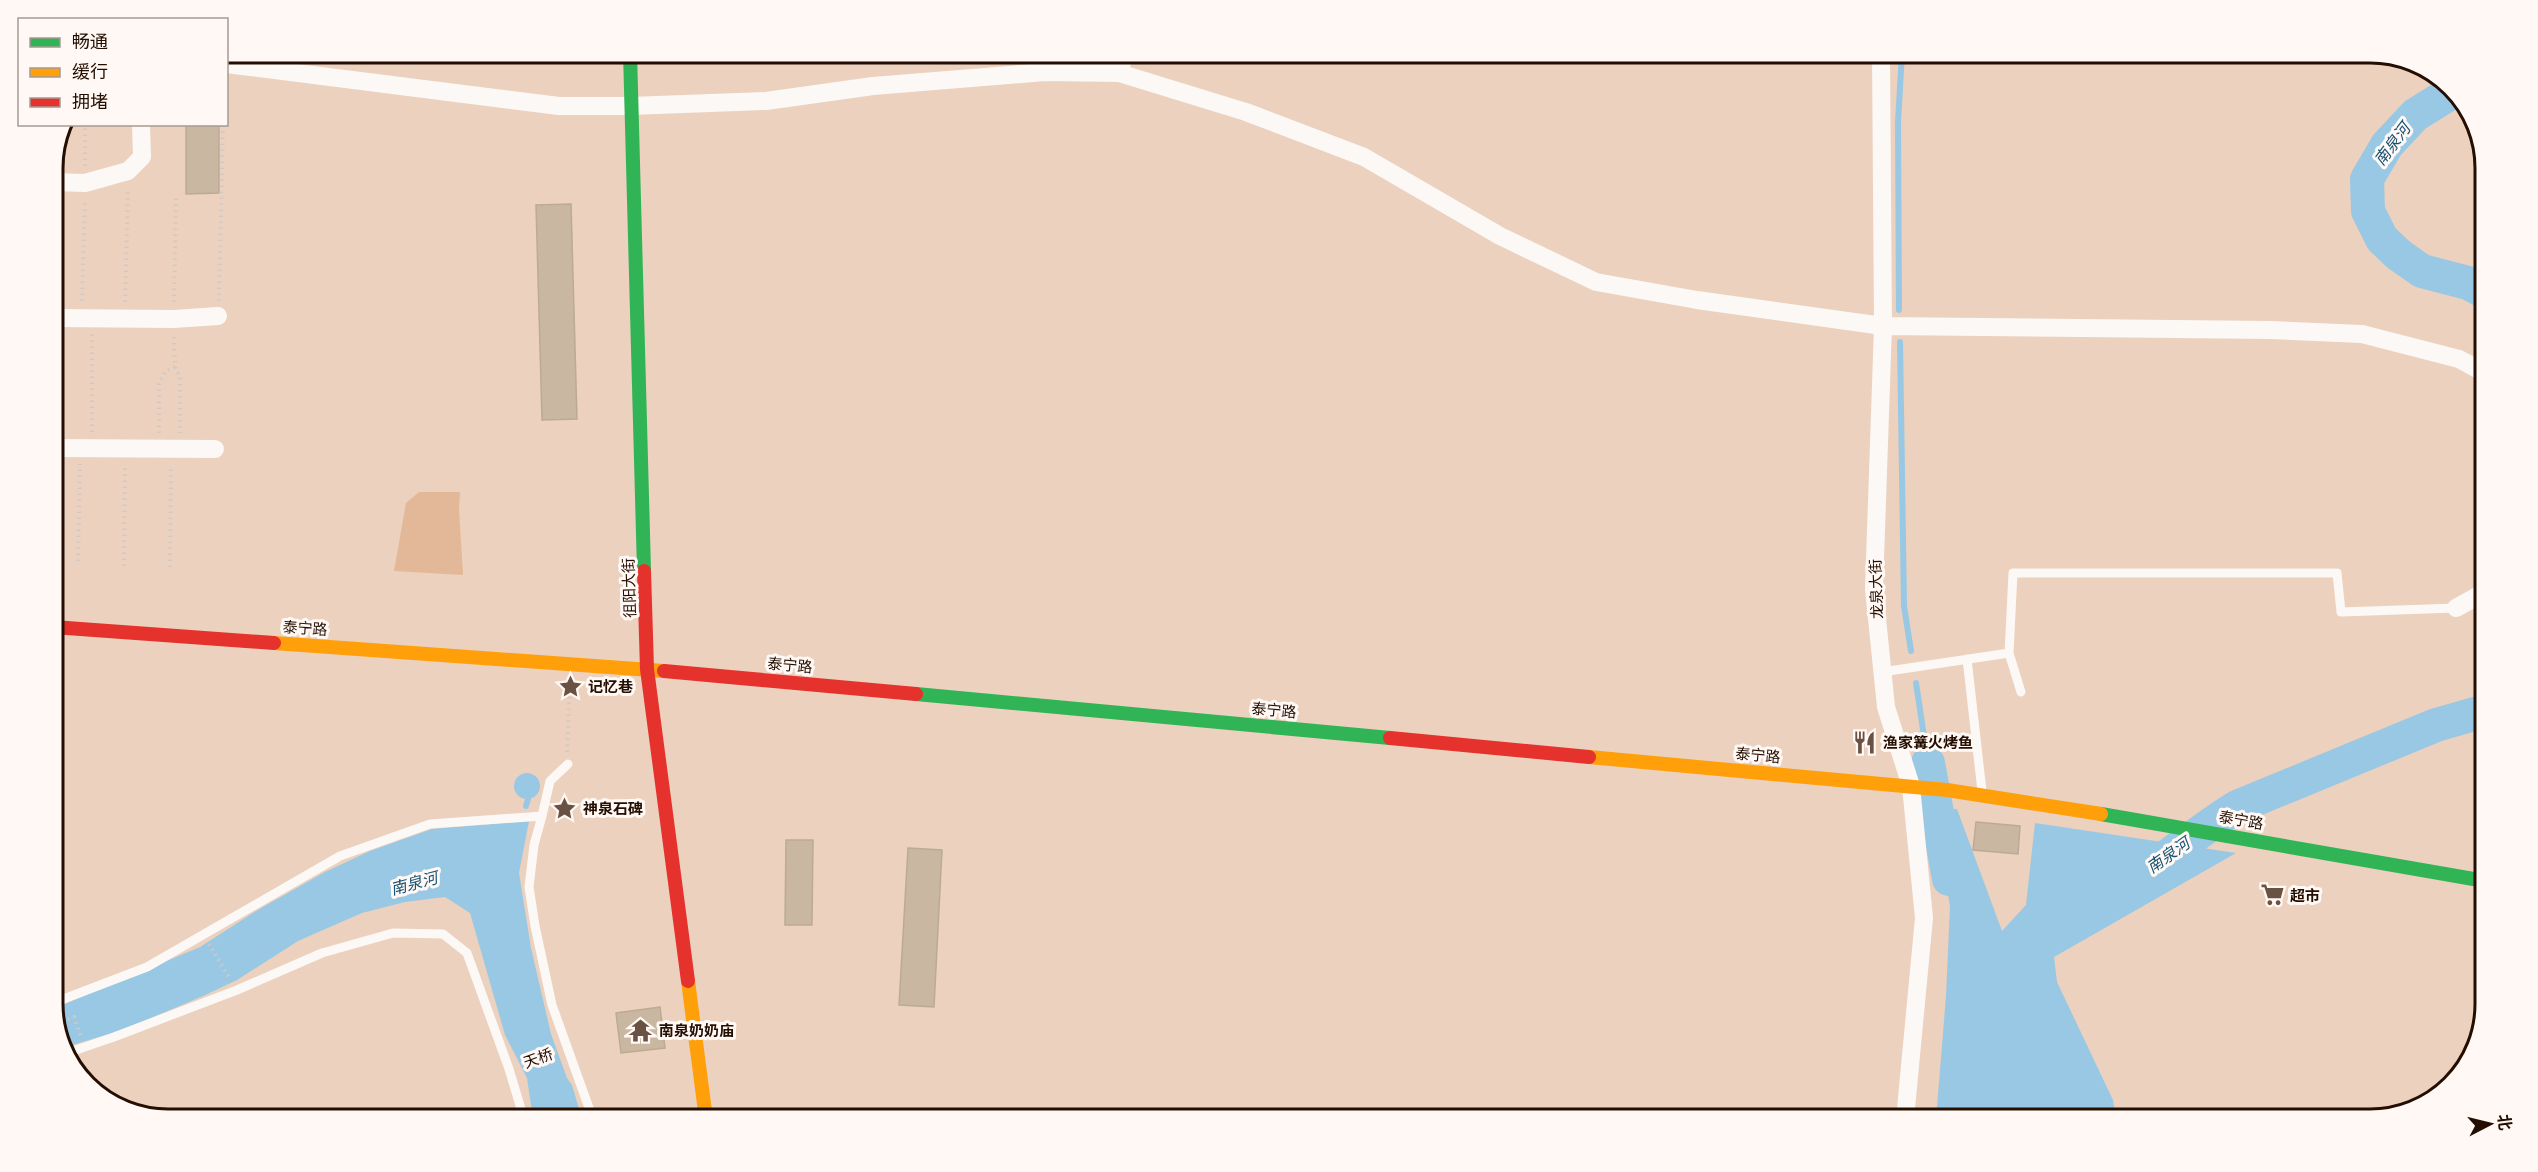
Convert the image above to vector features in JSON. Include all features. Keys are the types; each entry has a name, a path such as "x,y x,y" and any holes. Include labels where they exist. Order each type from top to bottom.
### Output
{"street":[{"name":"徂阳大街","path":"630,63 647,669 705,1109"},
{"path":"1119,73 1122,63"},
{"name":"龙泉大街","path":"1881,63 1883,326 1874,589 1886,707 1911,786 1924,918 1906,1109"},
{"path":"228,64 559,106 630,106 766,100 873,86 1045,72 1119,73 1246,112 1364,157 1500,236 1596,282 1697,300 1883,326 2270,330 2362,334 2459,358 2475,367"},
{"path":"63,182 85,183 128,171 142,157 141,126"},
{"path":"63,318 174,319 218,316"},
{"path":"63,447 165,450 215,448"},
{"path":"2456,608 2475,597"},
{"name":"泰宁路","path":"63,628 647,669 1947,789 2162,823 2475,878"}],"lane":[{"path":"2021,692 2009,653 2013,573 2337,573 2341,612 2456,608"},
{"path":"1882,672 2009,653"},
{"path":"1967,659 1982,795"},
{"path":"568,764 550,781 534,845 529,886 547,983 589,1109"},
{"path":"63,999 147,967 340,856 430,824 542,816"},
{"path":"74,1051 237,990 322,954 393,933 443,934 467,953 521,1109"}],"path":[{"path":"78,561 86,448 85,126"},
{"path":"218,316 224,126"},
{"path":"125,319 128,171"},
{"path":"170,567 165,450 159,384 165,372 176,367"},
{"path":"124,566 126,449"},
{"path":"567,743 571,664"},
{"path":"204,936 237,990"},
{"path":"64,1021 74,1017 85,1047"},
{"name":"天桥","path":"509,1069 567,1047"}],"shaded area":[{"path":"419,492 460,492 463,575 394,571 406,503"}],"water":[{"path":"527,773 536,777 540,786 536,795 527,799 518,795 514,786 518,777"},
{"path":"1957,809 2002,931 2026,905 2035,823 2236,853 2054,957 2057,982 2113,1100 2114,1109 1937,1109 1946,996 1950,907 1940,841 1941,810"},
{"path":"529,821 519,873 531,948 551,1034 579,1109 532,1109 527,1078 505,1035 470,913 445,897 405,902 362,913 298,941 237,980 203,996 120,1031 72,1045 65,1025 63,1005 200,947 256,911 325,872 370,851 432,829"}],"building":[{"path":"186,126 219,126 219,193 186,194"},
{"path":"571,204 577,419 542,420 536,205"},
{"path":"1976,822 2020,826 2018,854 1973,850"},
{"path":"786,840 813,840 812,925 785,925"},
{"path":"908,848 942,850 934,1007 899,1005"},
{"name":"南泉奶奶庙","path":"660,1007 665,1048 621,1053 616,1013"}],"waterway":[{"path":"1899,310 1898,123 1901,63"},
{"name":"南泉河","path":"2446,96 2415,115 2387,145 2367,179 2368,211 2382,239 2399,255 2422,271 2475,287"},
{"path":"1900,342 1904,606 1911,651"},
{"path":"1916,683 1928,763"},
{"name":"南泉河","path":"2146,871 2237,807 2436,725 2475,714"},
{"path":"1928,763 1949,879"},
{"path":"526,806 528,799"}],"traffic: fast":[{"path":"630,63 644,571"},
{"path":"916,694 1390,738"},
{"path":"2101,814 2475,879"}],"traffic: slow":[{"path":"274,643 664,671"},
{"path":"1589,757 1947,790 2101,814"},
{"path":"688,981 705,1109"}],"traffic: jam":[{"path":"644,571 647,669 688,981"},
{"path":"63,628 274,643"},
{"path":"664,671 916,694"},
{"path":"1390,738 1589,757"}],"place":[{"name":"记忆巷","path":"570,686"},
{"name":"渔家篝火烤鱼","path":"1865,742"},
{"name":"神泉石碑","path":"565,808"},
{"name":"超市","path":"2272,895"},
{"name":"南泉奶奶庙","path":"641,1030"}]}
